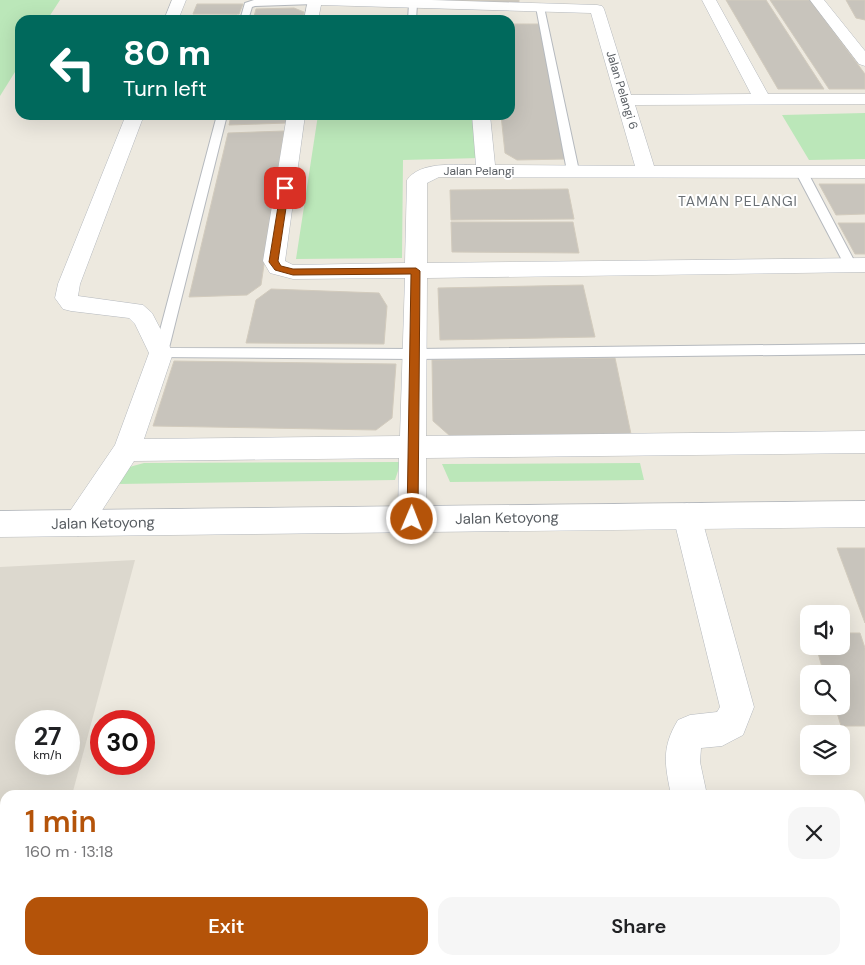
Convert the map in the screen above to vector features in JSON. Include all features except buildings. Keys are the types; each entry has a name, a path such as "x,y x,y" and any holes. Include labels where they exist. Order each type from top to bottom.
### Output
{"street":[{"path":"173,15 179,0"},
{"path":"709,0 762,99"},
{"path":"816,0 865,61"},
{"path":"312,15 314,1 413,4 475,13 532,5"},
{"name":"Jalan Pelangi 6","path":"532,5 597,9 646,171"},
{"path":"838,27 856,28"},
{"path":"625,100 865,99"},
{"path":"78,523 127,450 161,353 144,319 135,311 81,305 71,303 66,298 69,284 133,120"},
{"path":"295,120 274,262 278,268 293,272 858,266"},
{"path":"481,120 486,171"},
{"name":"Jalan Pelangi","path":"416,271 417,180 436,171 865,172"},
{"path":"412,519 416,271"},
{"path":"127,450 865,442"},
{"name":"Jalan Ketoyong","path":"0,524 865,514"},
{"path":"687,516 737,707 732,723 722,729 690,732 684,740 681,756 688,790"}],"lane":[{"path":"245,15 248,6 254,2 314,1"},
{"path":"412,15 413,4"},
{"path":"532,5 573,171"},
{"path":"221,120 161,353 415,354 865,350"},
{"path":"801,172 858,266"}],"shaded area":[{"path":"135,560 95,710 90,710 90,728 80,765 80,710 15,710 15,775 77,775 73,790 0,790 0,567"}],"green space":[{"path":"0,0 60,0 50,15 15,15 15,72 0,96"},
{"path":"865,113 865,159 809,160 782,115"},
{"path":"317,120 476,120 480,158 403,160 402,258 296,259"},
{"path":"401,462 395,480 118,484 122,469 144,463"},
{"path":"640,463 644,480 450,482 442,464"}],"district":[{"name":"TAMAN PELANGI","path":"738,201"}],"route":[{"path":"285,188 274,262 278,268 293,272 416,271 412,519"}]}
